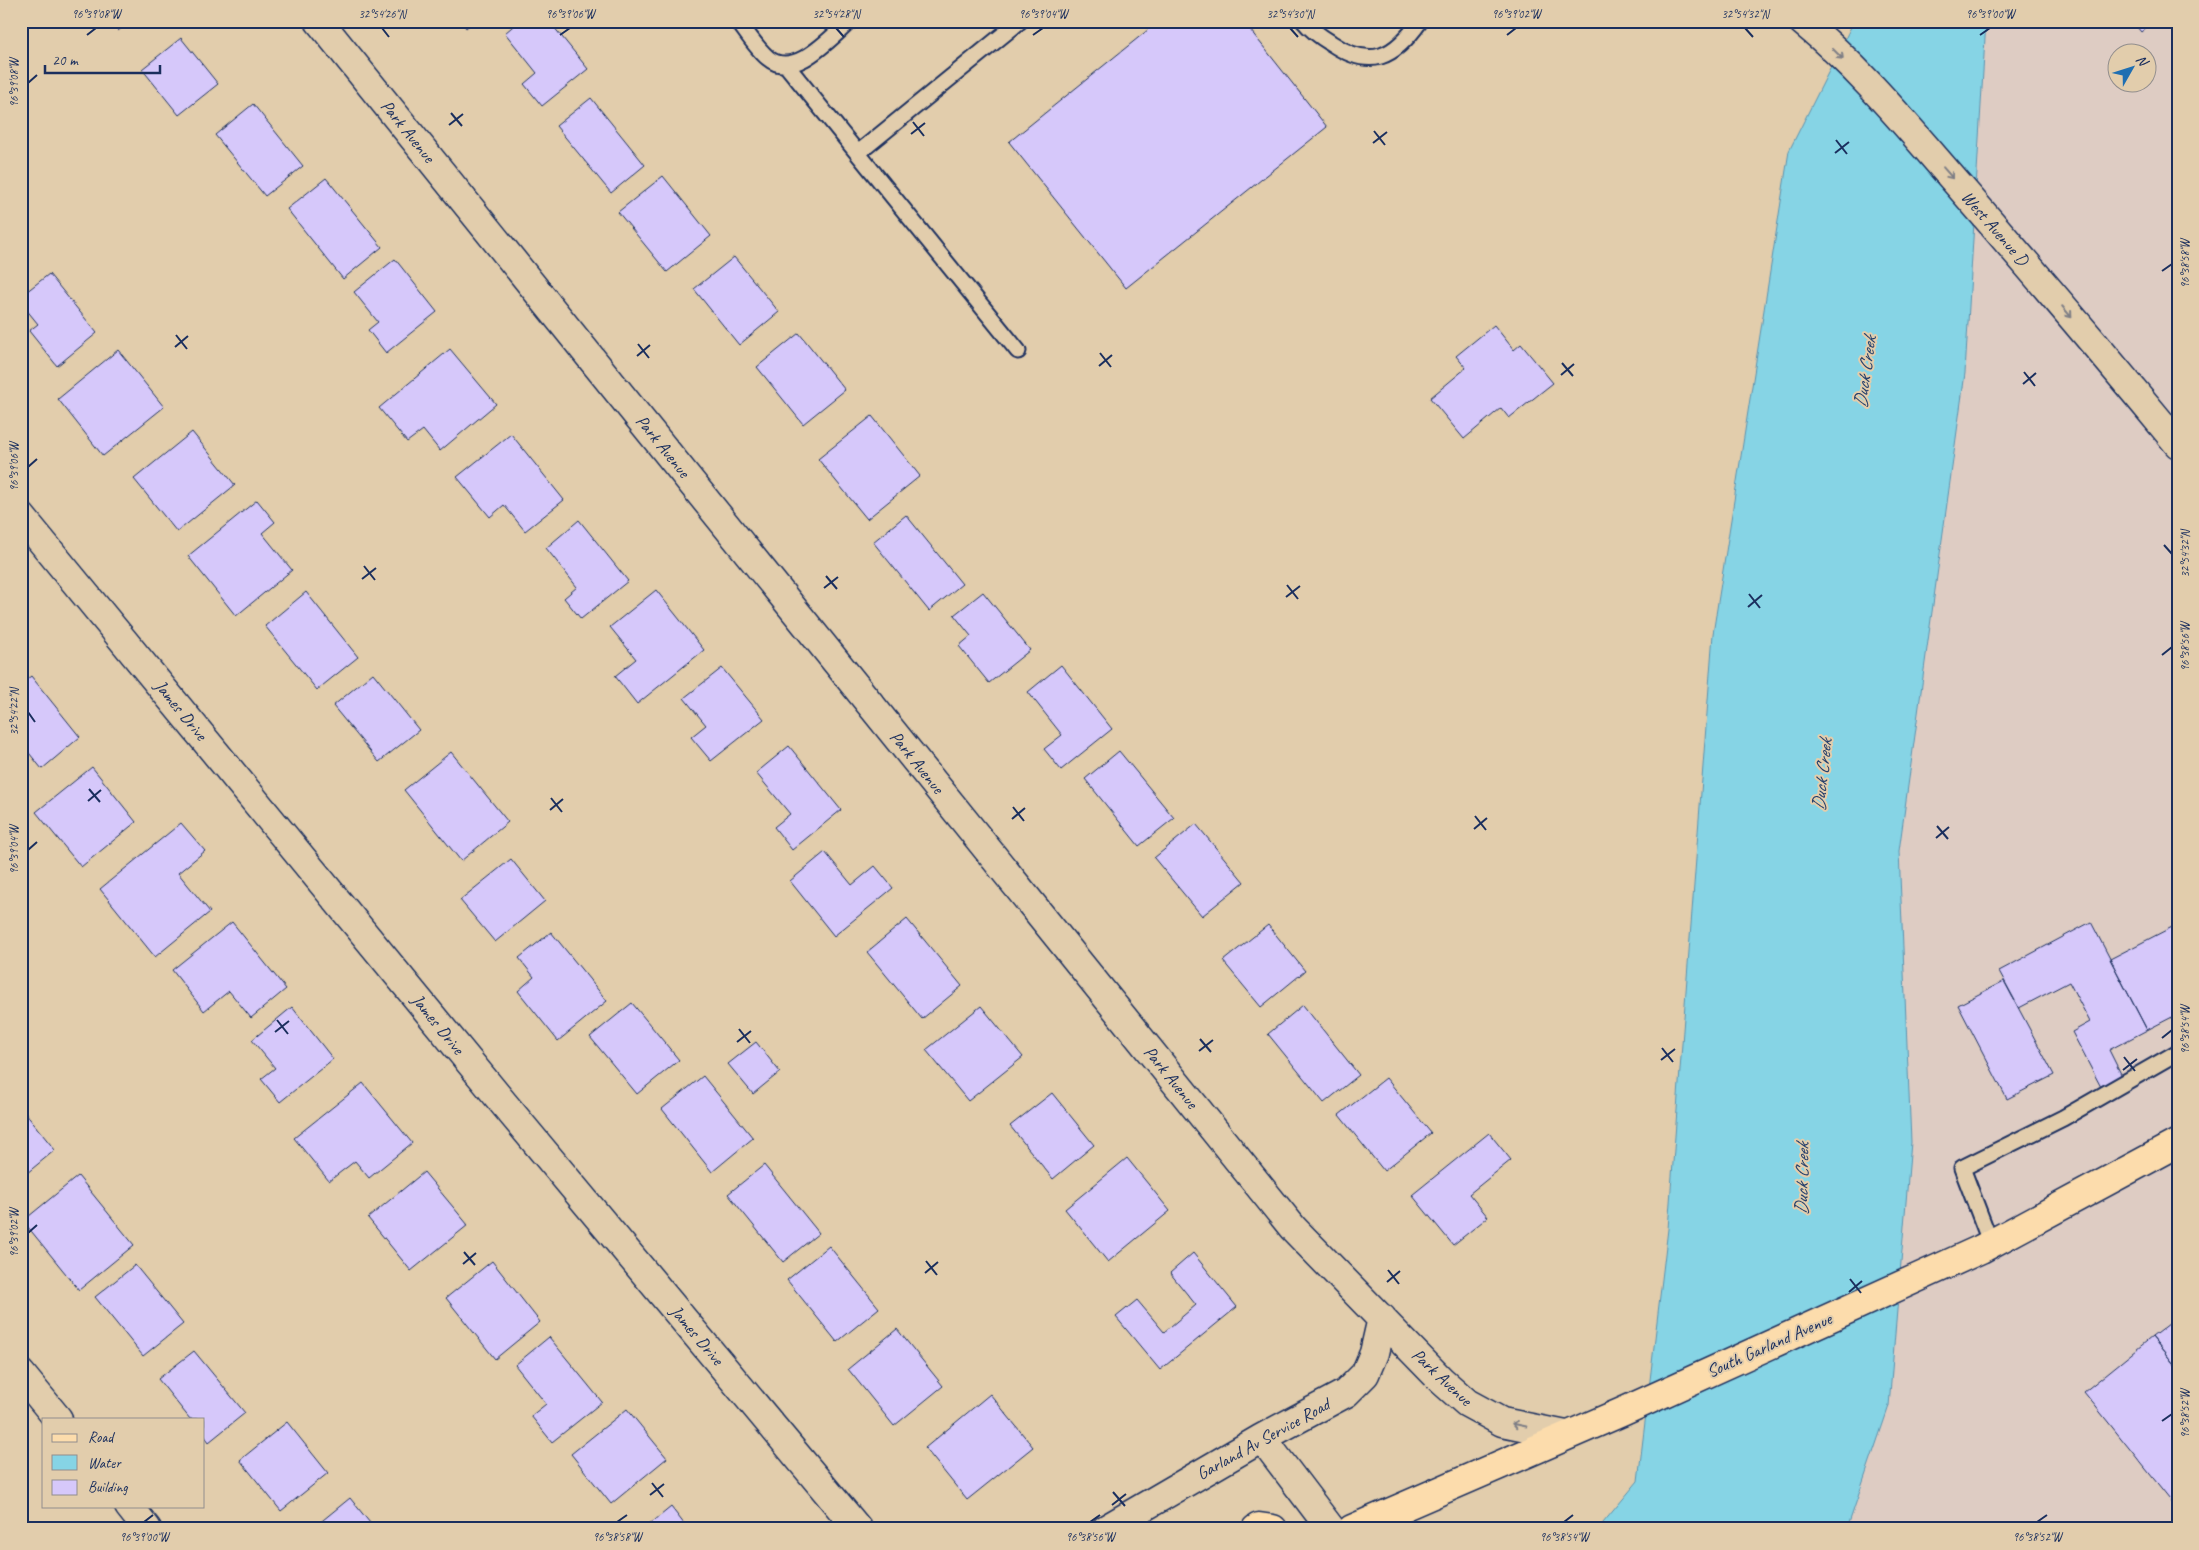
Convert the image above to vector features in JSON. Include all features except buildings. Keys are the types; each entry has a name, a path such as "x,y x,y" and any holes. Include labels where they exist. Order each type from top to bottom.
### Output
{"main road":[{"name":"South Garland Avenue","path":"1352,1529 1622,1412 1986,1246 2178,1143"},
{"path":"1256,1529 1260,1527 1273,1529"}],"street":[{"name":"Park Avenue","path":"320,21 1293,1228 1441,1380 1467,1403 1502,1422 1566,1435"},
{"name":"West Avenue D","path":"1802,21 1890,107 2036,274 2178,444"},
{"name":"James Drive","path":"21,516 504,1104 858,1529"},
{"name":"Garland Av Service Road","path":"1106,1529 1262,1438 1346,1393 1365,1374 1374,1353 1382,1318"},
{"path":"21,1374 57,1418"},
{"path":"1262,1438 1331,1529"},
{"path":"131,1508 147,1529"}],"lane":[{"path":"738,21 768,59 787,66 1018,351"},
{"path":"787,66 801,62 850,21"},
{"path":"858,153 1020,21"},
{"path":"1304,21 1311,30 1346,53 1366,59 1389,53 1406,40 1420,21"},
{"path":"1986,1246 1962,1168 2063,1118 2178,1052"}],"shaded area":[{"path":"1986,21 2178,21 2178,1529 1847,1529 1889,1406 1911,1142 1899,851 1965,373"}],"water":[{"name":"Duck Creek","path":"1854,21 1986,21 1965,373 1899,851 1911,1142 1889,1406 1847,1529 1598,1529 1638,1481 1668,1229 1713,634 1789,151"}]}
